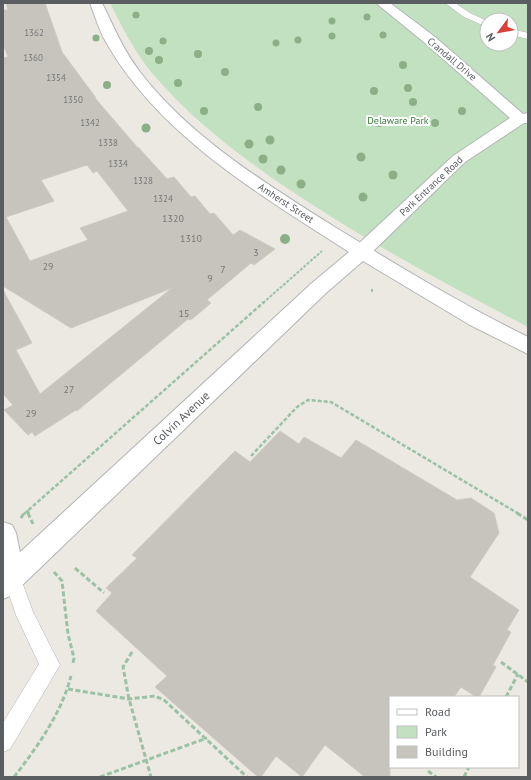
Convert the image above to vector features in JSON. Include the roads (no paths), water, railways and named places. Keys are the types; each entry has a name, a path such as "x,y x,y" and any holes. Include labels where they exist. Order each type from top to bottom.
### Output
{"street":[{"name":"Amherst Street","path":"96,3 115,47 136,75 158,100 193,134 265,190 361,252 500,332 528,346"},
{"name":"Crandall Drive","path":"382,3 430,40 524,119"},
{"name":"Park Entrance Road","path":"361,252 459,159 524,119"},
{"name":"Colvin Avenue","path":"8,582 313,294 361,252"},
{"path":"8,582 11,526"}],"lane":[{"path":"449,3 467,15 479,20"},
{"path":"3,742 50,665 8,582"}],"park label":[{"name":"Delaware Park","path":"398,120"}]}
